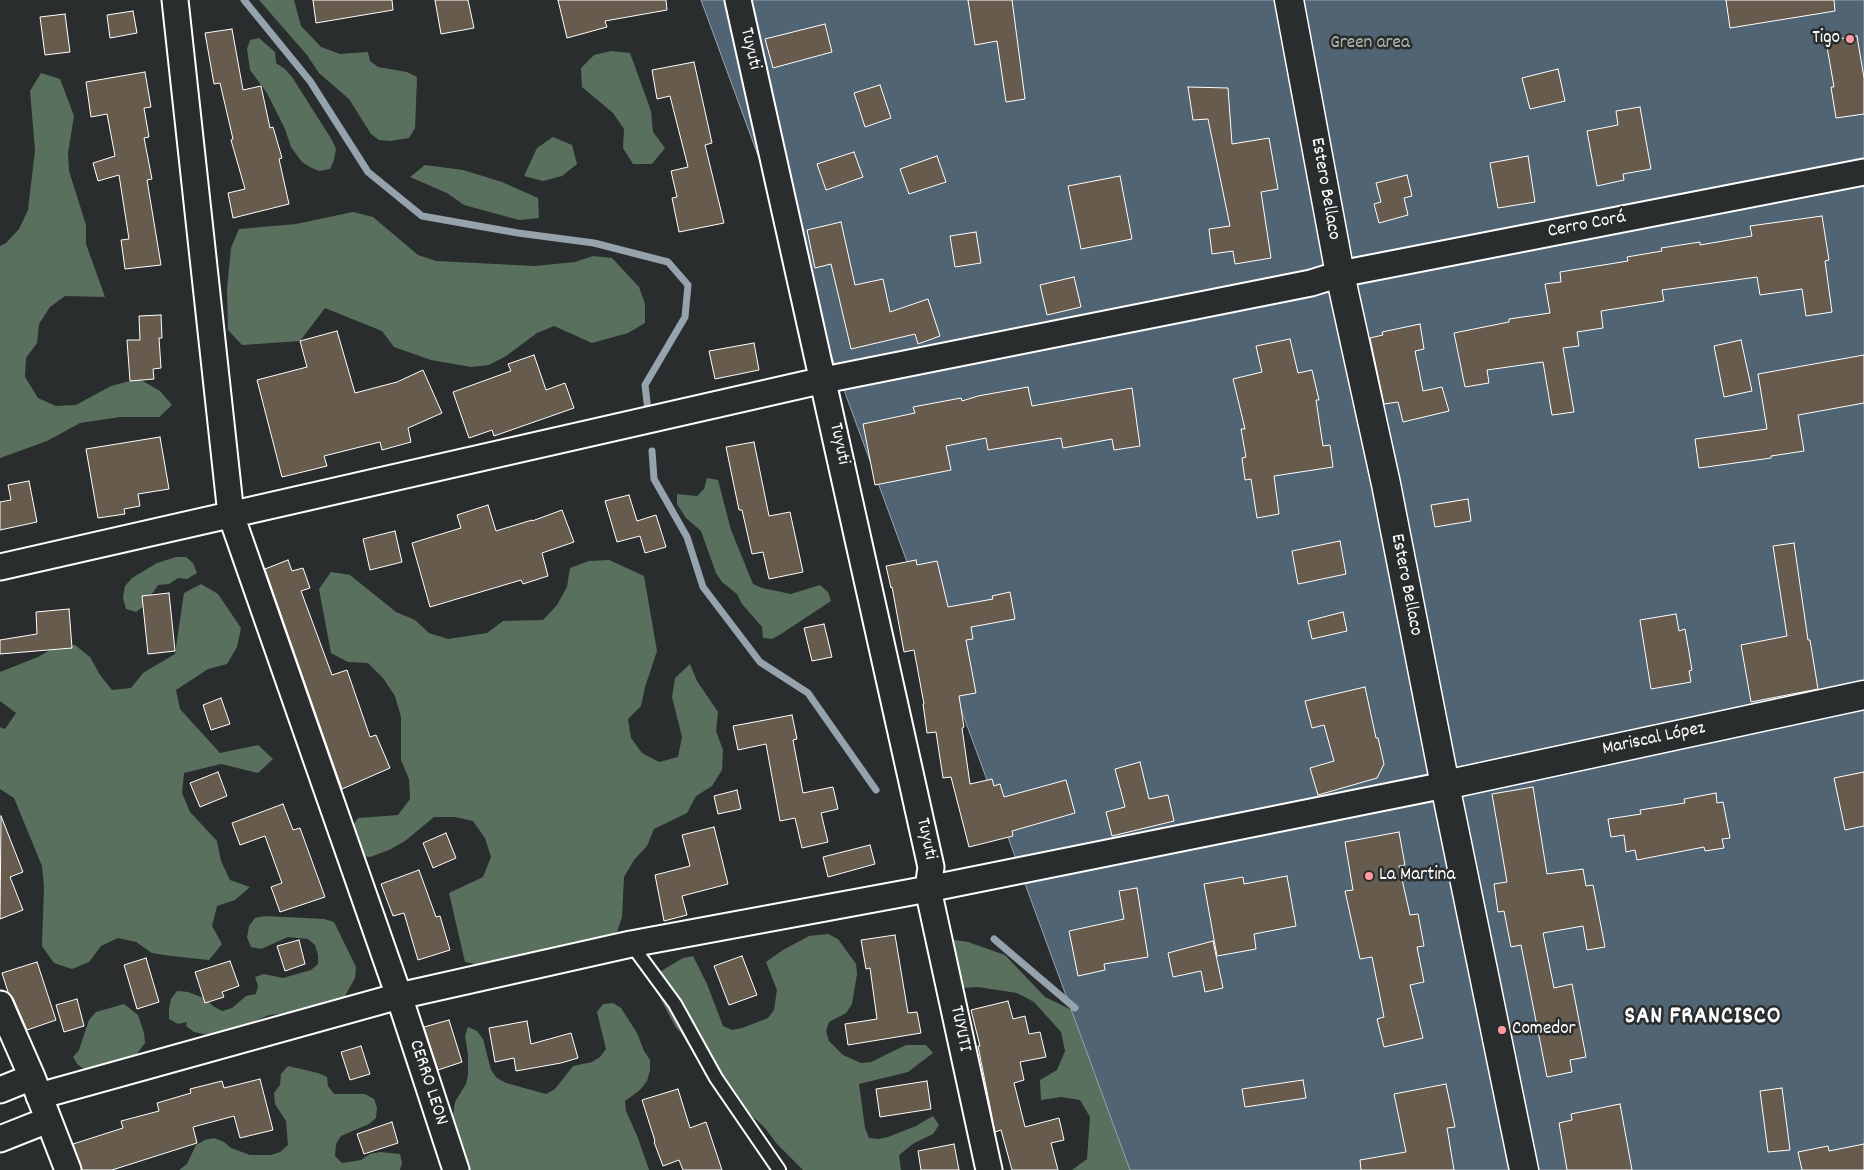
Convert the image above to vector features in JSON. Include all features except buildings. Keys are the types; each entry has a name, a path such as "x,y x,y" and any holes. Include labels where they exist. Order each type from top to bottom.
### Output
{"street":[{"name":"CERRO LEON","path":"175,0 231,515 399,996 456,1170"},
{"name":"Tuyuti","path":"738,0 824,380 884,661 932,867 928,888"},
{"name":"Estero Bellaco","path":"1289,0 1340,274 1386,484 1445,785 1524,1170"},
{"name":"Cerro Corá","path":"0,567 824,380 1311,283 1340,274 1864,172"},
{"name":"Mariscal López","path":"1445,785 1864,695"},
{"path":"0,1090 36,1087 399,996 631,944 928,888 1445,785"},
{"name":"TUYUTI","path":"928,888 989,1170"},
{"path":"0,1004 36,1087 68,1170"},
{"path":"0,1139 48,1120"}],"lane":[{"path":"631,944 675,1004 716,1078 779,1170"}],"green space":[{"path":"259,0 294,0 301,26 321,47 340,54 368,52 370,61 378,67 407,72 417,77 415,128 409,138 390,141 379,140 371,134 349,99 319,73 307,55"},
{"path":"259,38 275,52 276,63 292,77 332,140 336,149 330,169 319,171 310,167 302,162 291,147 285,129 267,93 250,70 247,49 250,40"},
{"path":"611,51 630,53 651,111 653,132 665,148 652,164 633,164 623,148 624,129 613,113 582,87 581,68 594,55"},
{"path":"41,73 60,79 74,116 68,153 69,171 86,225 86,244 105,297 65,296 50,307 39,324 37,343 26,358 25,377 38,398 56,406 76,405 111,386 141,380 160,391 172,405 159,417 120,417 80,423 47,441 0,458 0,246 6,243 19,229 28,210 35,150 30,91"},
{"path":"553,137 572,145 577,164 562,176 543,181 524,176 537,148"},
{"path":"425,165 463,170 502,182 538,198 539,218 519,220 464,205 447,193 410,177"},
{"path":"353,212 373,217 418,255 436,261 535,266 575,262 593,256 612,258 639,287 645,304 645,323 628,333 592,343 554,326 537,333 506,356 489,365 471,367 431,360 394,347 382,331 325,308 300,341 242,345 228,330 227,289 231,248 239,229 296,224"},
{"path":"707,478 718,480 731,530 753,584 762,588 791,594 820,585 828,592 831,601 772,639 763,638 762,627 742,604 737,594 722,582 716,573 701,531 686,518 677,504 677,494 697,496 704,489"},
{"path":"176,557 186,557 193,563 197,573 187,579 178,578 169,584 158,585 144,606 136,612 126,609 123,598 125,586 132,578 157,563"},
{"path":"609,560 644,576 657,651 641,706 628,719 631,738 642,753 659,762 678,757 682,737 672,697 675,678 690,664 697,681 718,712 716,731 723,750 722,770 712,786 696,796 687,813 654,829 647,846 634,860 624,877 622,917 616,935 485,966 465,962 449,893 483,877 491,857 485,838 473,821 455,817 434,817 405,841 389,850 370,857 351,855 347,835 358,818 398,815 410,799 409,779 401,760 401,717 395,696 383,678 368,663 348,662 331,653 319,589 331,572 350,575 396,612 415,620 429,633 448,639 487,633 503,621 543,620 557,605 567,587 570,568 589,561"},
{"path":"201,584 218,594 241,628 237,647 227,664 208,669 176,690 180,709 220,753 258,745 273,759 258,773 221,764 184,773 182,793 190,812 217,841 221,861 230,880 250,887 235,900 217,906 212,926 222,944 209,960 152,953 136,942 118,938 101,946 89,962 72,969 54,963 42,946 44,887 42,866 14,798 0,789 0,727 5,729 16,713 0,701 0,672 38,657 55,647 75,645 90,657 100,675 112,690 131,688 143,673 175,654 184,593"},
{"path":"265,916 324,919 334,922 356,967 355,978 345,996 319,1013 269,1015 223,1038 194,1032 186,1026 187,1022 178,1024 169,1019 171,999 177,991 188,992 206,999 222,1011 232,1008 246,996 256,994 258,986 255,977 264,974 283,978 311,970 318,964 315,945 308,939 288,937 261,949 251,947 247,937 249,926 255,918"},
{"path":"828,934 838,939 856,964 857,974 852,1004 846,1013 829,1022 826,1031 829,1041 843,1055 861,1063 871,1062 906,1045 926,1045 933,1053 908,1072 859,1084 865,1128 869,1138 879,1139 888,1137 916,1126 933,1116 939,1125 933,1134 914,1143 899,1155 901,1170 803,1170 777,1144 765,1128 729,1095 696,1058 675,1026 657,992 656,974 683,958 693,956 707,984 723,1026 732,1030 742,1028 768,1018 774,1010 777,990 766,962 809,936"},
{"path":"948,939 968,942 1005,955 1045,997 1082,1015 1216,1170 1072,1170 1087,1159 1090,1117 1080,1100 1061,1097 1041,1100 1040,1080 1057,1070 1065,1051 1061,1032 1034,1002 1017,993 978,987 959,988"},
{"path":"613,1003 621,1008 637,1033 644,1051 650,1060 647,1081 640,1090 625,1101 626,1111 649,1170 463,1170 452,1123 455,1102 466,1084 468,1075 468,1055 465,1036 468,1027 477,1031 483,1039 491,1070 497,1078 506,1083 546,1094 555,1089 573,1066 592,1062 600,1057 606,1049 597,1012 603,1004"},
{"path":"124,1004 138,1015 144,1033 145,1043 133,1059 88,1071 78,1065 73,1057 79,1050 89,1020 96,1012"},
{"path":"288,1066 327,1077 328,1086 334,1094 365,1094 374,1099 377,1108 376,1118 369,1124 341,1136 336,1144 335,1156 342,1163 361,1160 370,1154 380,1152 400,1154 402,1163 400,1170 179,1170 187,1164 196,1145 205,1140 214,1138 224,1142 231,1148 250,1155 271,1155 280,1152 288,1145 286,1121 275,1104 274,1093 280,1085 281,1074"}],"water":[{"path":"701,0 1864,0 1864,1170 1130,1170"}],"waterway":[{"path":"244,0 310,81 368,172 422,216 518,233 594,243 668,262 688,285 685,317 645,385 648,411"},
{"path":"652,451 654,479 687,537 703,587 760,662 808,693 876,790"},
{"path":"994,939 1075,1008"}],"place":[{"name":"Tigo","path":"1850,39"},
{"name":"La Martina","path":"1369,876"},
{"name":"Comedor","path":"1502,1030"}],"district":[{"name":"SAN FRANCISCO","path":"1703,1019"}],"park label":[{"name":"Green area","path":"1370,44"}]}
